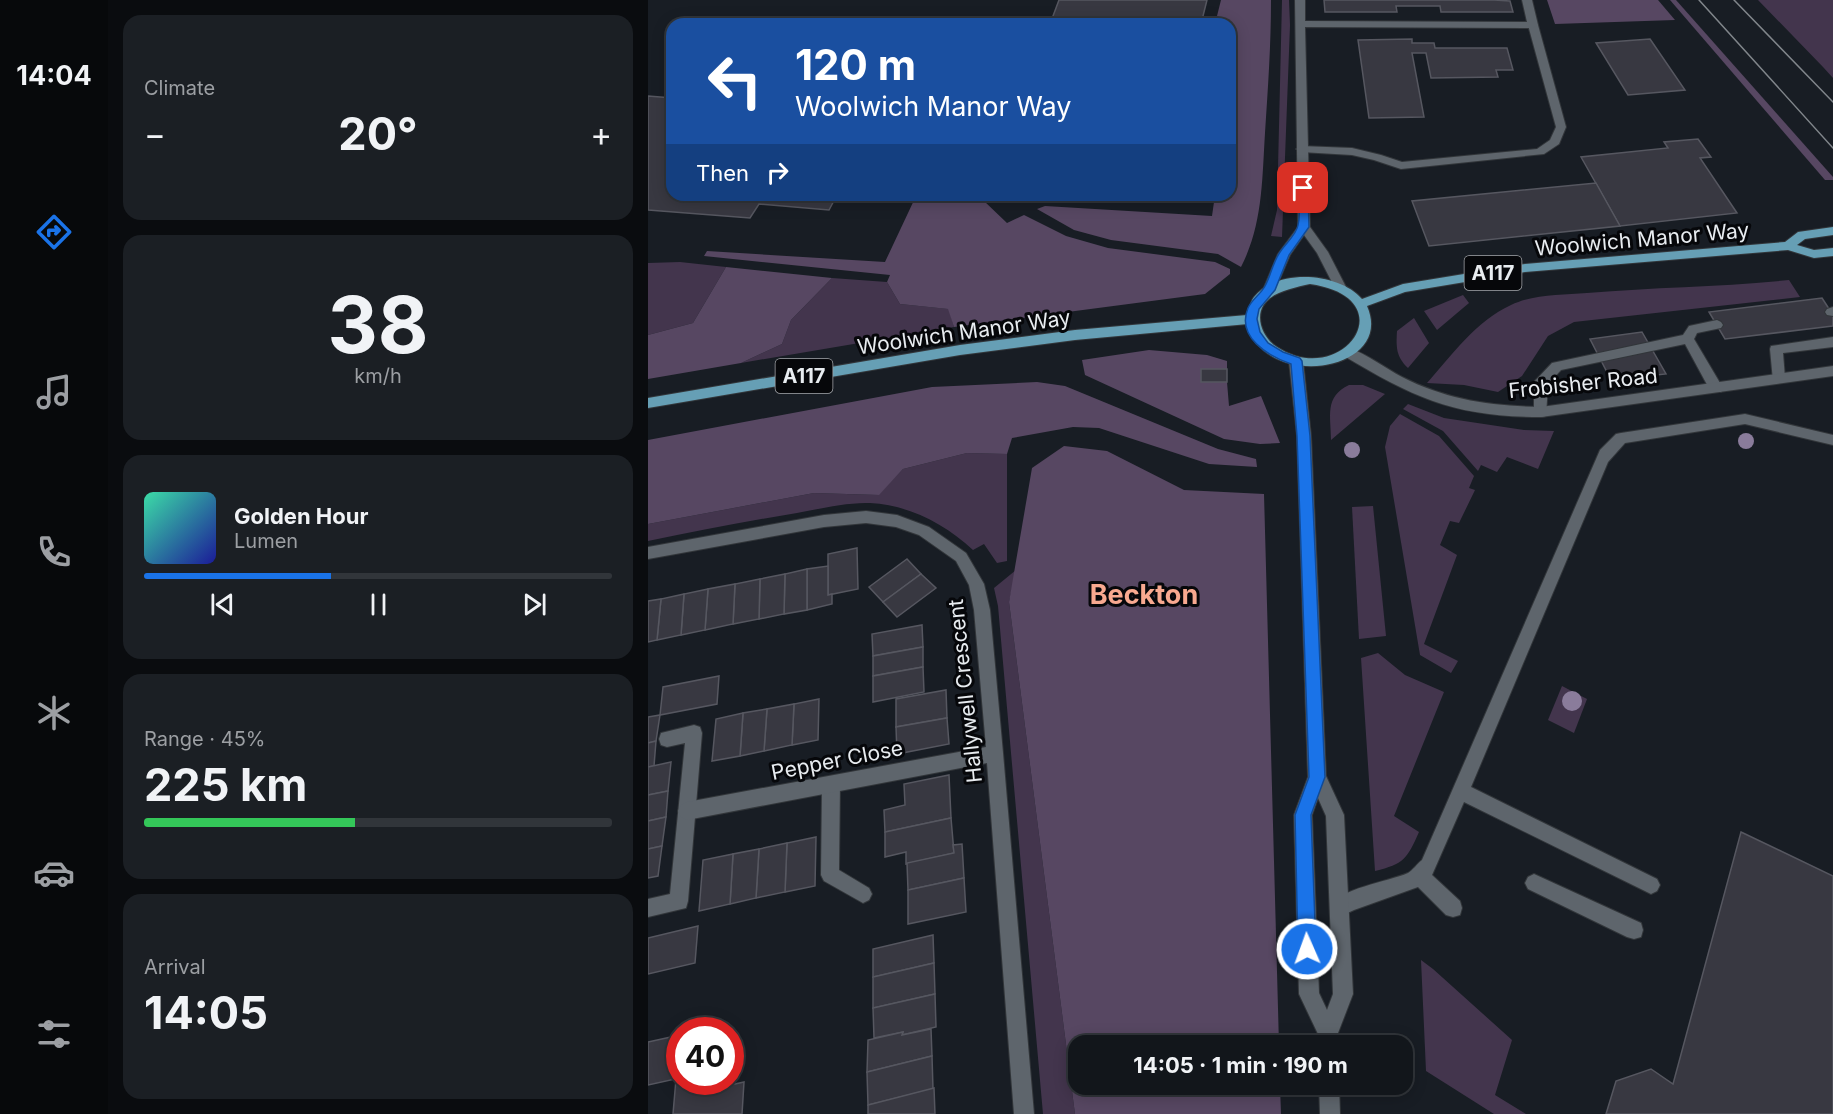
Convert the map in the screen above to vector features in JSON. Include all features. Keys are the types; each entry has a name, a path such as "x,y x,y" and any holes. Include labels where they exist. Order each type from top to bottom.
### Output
{"main road":[{"name":"Woolwich Manor Way","path":"1788,246 1802,234 1833,231"},
{"name":"Woolwich Manor Way","path":"1361,304 1414,286 1525,268 1788,246 1814,254 1833,252"},
{"path":"1310,280 1331,283 1348,291 1361,304 1367,321 1363,338 1349,352 1334,360 1315,363 1296,361 1278,355 1264,346 1255,333 1252,319 1260,298 1269,290 1288,282 1310,280"},
{"name":"Woolwich Manor Way","path":"648,403 960,350 1076,335 1252,319"}],"street":[{"path":"1300,0 1304,227 1322,252 1340,287"},
{"path":"1301,149 1329,149 1380,156 1401,166 1540,152 1555,142 1561,127 1527,0"},
{"path":"1301,24 1533,25"},
{"path":"1269,290 1284,254 1304,227"},
{"path":"1688,339 1693,329 1717,325"},
{"path":"1688,339 1716,388"},
{"path":"1541,412 1541,382 1557,366 1688,339"},
{"path":"1778,378 1776,349 1833,342"},
{"name":"Frobisher Road","path":"1349,352 1405,386 1448,404 1491,411 1541,412 1833,371"},
{"path":"1296,361 1304,436 1317,777 1303,815 1309,994 1326,1035"},
{"path":"1339,908 1349,902 1418,878 1428,866 1601,462 1605,454 1621,438 1744,419 1833,440"},
{"name":"Hallywell Crescent","path":"648,553 824,521 866,517 897,521 931,535 961,557 976,584 982,609 1024,1114"},
{"path":"648,908 679,901 694,734 667,739"},
{"name":"Pepper Close","path":"687,812 995,753"},
{"path":"1317,777 1335,815 1344,994 1330,1035"},
{"path":"831,784 830,875 863,894"},
{"path":"1461,791 1651,885"},
{"path":"1418,878 1454,908"},
{"path":"1534,883 1635,930"},
{"path":"1329,1095 1330,1114"}],"shaded area":[{"path":"1221,0 1271,0 1260,202 1254,235 1241,267 1218,254 1111,240 1074,230 1037,209 1045,206 1212,216 1214,201 1236,201 1236,18 1216,18"},
{"path":"1282,0 1289,0 1290,25 1282,237 1271,236 1277,210"},
{"path":"1547,0 1658,0 1675,20 1555,24"},
{"path":"1670,0 1676,0 1833,177 1833,180 1825,180"},
{"path":"1758,0 1833,0 1833,78 1823,67"},
{"path":"914,201 984,201 1007,223 1024,215 1066,236 1108,248 1215,262 1230,269 1230,274 1205,294 954,327 948,309 900,304 887,282 890,275 704,256 707,251 885,262"},
{"path":"680,262 726,267 693,323 648,335 648,263"},
{"path":"726,267 832,278 791,320 782,344 741,363 648,379 648,335 693,323"},
{"path":"832,278 887,282 900,304 949,309 954,327 741,363 782,344 791,320"},
{"path":"1789,280 1800,297 1574,322 1548,336 1522,376 1498,392 1464,385 1427,383 1476,329 1498,312 1520,301 1558,295"},
{"path":"1463,295 1469,303 1437,330 1424,311"},
{"path":"1414,318 1429,343 1408,368 1401,360 1398,351 1397,331"},
{"path":"1149,350 1207,355 1227,361 1227,369 1201,369 1201,382 1227,382 1229,406 1261,396 1280,443 1260,444 1224,439 1085,375 1082,360"},
{"path":"1037,382 1065,386 1218,449 1256,459 1257,467 1209,464 1099,428 1073,427 1012,438 1007,454 967,453 903,469 879,495 814,493 648,524 648,440 932,387"},
{"path":"1349,385 1363,385 1385,394 1331,440 1332,401 1341,390"},
{"path":"1408,404 1444,418 1524,430 1554,431 1538,469 1507,457 1497,472 1481,465 1478,471 1443,431 1403,409"},
{"path":"1400,414 1439,436 1474,476 1469,488 1475,490 1459,523 1450,521 1440,545 1457,555 1424,644 1458,661 1451,673 1420,655 1385,447 1390,426"},
{"path":"1064,446 1107,451 1184,490 1264,494 1279,1035 1068,1035 1068,1060 1009,602 1032,468"},
{"path":"967,453 1007,454 1007,561 997,563 984,544 973,550 951,532 912,512 870,503 834,506 648,541 648,524 814,493 878,495 903,469"},
{"path":"1373,506 1386,636 1359,639 1352,507"},
{"path":"1016,570 1009,602 1068,1060 1068,1095 1073,1095 1075,1114 1043,1114 998,606 994,588"},
{"path":"1378,653 1405,675 1444,692 1394,816 1419,832 1411,848 1399,863 1375,871 1361,658"},
{"path":"1562,686 1587,699 1574,733 1548,720"},
{"path":"1421,960 1512,1040 1495,1095 1526,1114 1494,1114 1426,1071"},
{"path":"1073,1095 1280,1095 1281,1114 1075,1114"}],"building":[{"path":"1059,0 1207,0 1202,18 1052,18"},
{"path":"1324,0 1510,1 1513,12 1441,12 1440,6 1396,6 1397,12 1325,12"},
{"path":"1412,39 1412,43 1434,43 1435,48 1507,48 1513,70 1496,70 1498,77 1431,78 1426,53 1412,53 1424,117 1369,118 1358,40"},
{"path":"1650,39 1685,90 1628,95 1596,43"},
{"path":"648,96 666,98 666,201 834,201 829,210 759,204 750,218 648,210"},
{"path":"1698,139 1711,157 1700,158 1737,213 1620,226 1581,157 1668,148 1664,142"},
{"path":"1596,183 1620,226 1429,246 1412,201"},
{"path":"1822,298 1833,315 1833,326 1725,339 1709,312"},
{"path":"1642,332 1666,374 1611,380 1590,339"},
{"path":"1201,369 1227,369 1227,382 1201,382"},
{"path":"857,548 858,589 828,595 828,554"},
{"path":"907,559 921,574 883,602 869,587"},
{"path":"828,566 828,595 832,594 832,604 807,610 807,569"},
{"path":"807,569 807,610 784,614 785,574"},
{"path":"785,574 784,614 759,619 760,579"},
{"path":"921,574 936,588 897,617 883,602"},
{"path":"760,579 759,619 733,624 735,584"},
{"path":"735,584 733,624 705,630 708,589"},
{"path":"708,589 705,630 681,635 684,594"},
{"path":"684,594 681,635 657,640 661,599"},
{"path":"661,599 657,640 648,642 648,601"},
{"path":"922,625 923,647 873,656 872,634"},
{"path":"923,647 923,667 873,676 873,656"},
{"path":"923,667 924,692 873,702 873,676"},
{"path":"719,676 717,704 660,715 663,687"},
{"path":"946,690 947,718 896,727 896,699"},
{"path":"819,699 818,740 792,745 794,704"},
{"path":"794,704 792,745 764,751 767,709"},
{"path":"767,709 764,751 740,756 743,713"},
{"path":"743,713 740,756 712,761 716,719"},
{"path":"660,715 656,741 648,743 648,717"},
{"path":"947,718 949,744 897,754 896,727"},
{"path":"656,741 654,766 648,767 648,743"},
{"path":"671,762 668,791 648,795 648,767"},
{"path":"949,775 951,818 885,832 884,810 905,805 904,784"},
{"path":"668,791 666,817 648,821 648,795"},
{"path":"666,817 662,846 648,849 648,821"},
{"path":"951,818 954,853 906,864 906,852 885,857 885,832"},
{"path":"1741,832 1833,876 1833,1114 1606,1114 1616,1081 1651,1069 1673,1084"},
{"path":"816,837 815,886 785,892 787,843"},
{"path":"787,843 785,892 756,898 759,849"},
{"path":"962,844 964,878 908,890 907,863 954,853 953,845"},
{"path":"662,846 658,876 648,878 648,849"},
{"path":"759,849 756,898 730,904 733,854"},
{"path":"733,854 730,904 699,911 703,860"},
{"path":"964,878 966,912 908,924 908,890"},
{"path":"698,926 695,963 648,974 648,938"},
{"path":"933,935 934,963 873,977 873,949"},
{"path":"934,963 935,994 873,1008 873,977"},
{"path":"935,994 936,1027 902,1035 903,1032 874,1038 873,1008"},
{"path":"931,1029 932,1056 867,1072 868,1040 903,1032 902,1035"},
{"path":"666,1038 666,1081 648,1085 648,1042"},
{"path":"932,1056 933,1089 868,1105 867,1072"},
{"path":"934,1088 935,1114 868,1114 868,1105"},
{"path":"675,1095 743,1095 742,1114 673,1114"}],"tram line":[{"path":"1699,0 1833,148"},
{"path":"1734,0 1833,102"}],"district":[{"name":"Beckton","path":"1144,594"}],"route":[{"path":"1303,188 1304,227 1284,254 1269,290 1260,298 1254,309 1252,319 1255,333 1264,346 1278,355 1296,361 1304,436 1317,777 1303,815 1307,949"}]}
